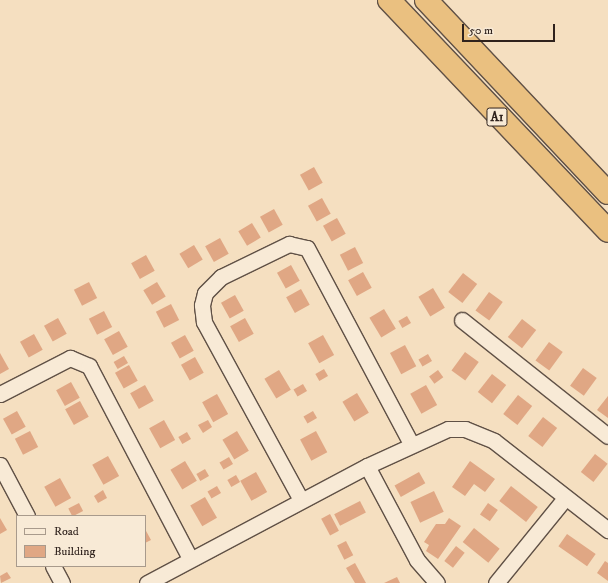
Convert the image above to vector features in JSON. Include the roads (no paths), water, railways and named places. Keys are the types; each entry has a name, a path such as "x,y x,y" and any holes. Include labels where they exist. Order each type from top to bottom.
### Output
{"highway":[{"name":"A1","path":"389,0 608,231"},
{"name":"A1","path":"426,0 608,193"}],"street":[{"path":"301,500 204,322 202,305 205,293 221,277 288,244 308,248 411,444"},
{"path":"462,320 608,436"},
{"path":"0,394 70,358 89,366 190,558"},
{"path":"147,583 190,558 367,466 411,444 448,429 478,433 494,441 565,498 608,530"},
{"path":"0,465 26,515"},
{"path":"367,466 417,560 437,583"},
{"path":"496,583 565,498"},
{"path":"54,567 62,583"}]}
